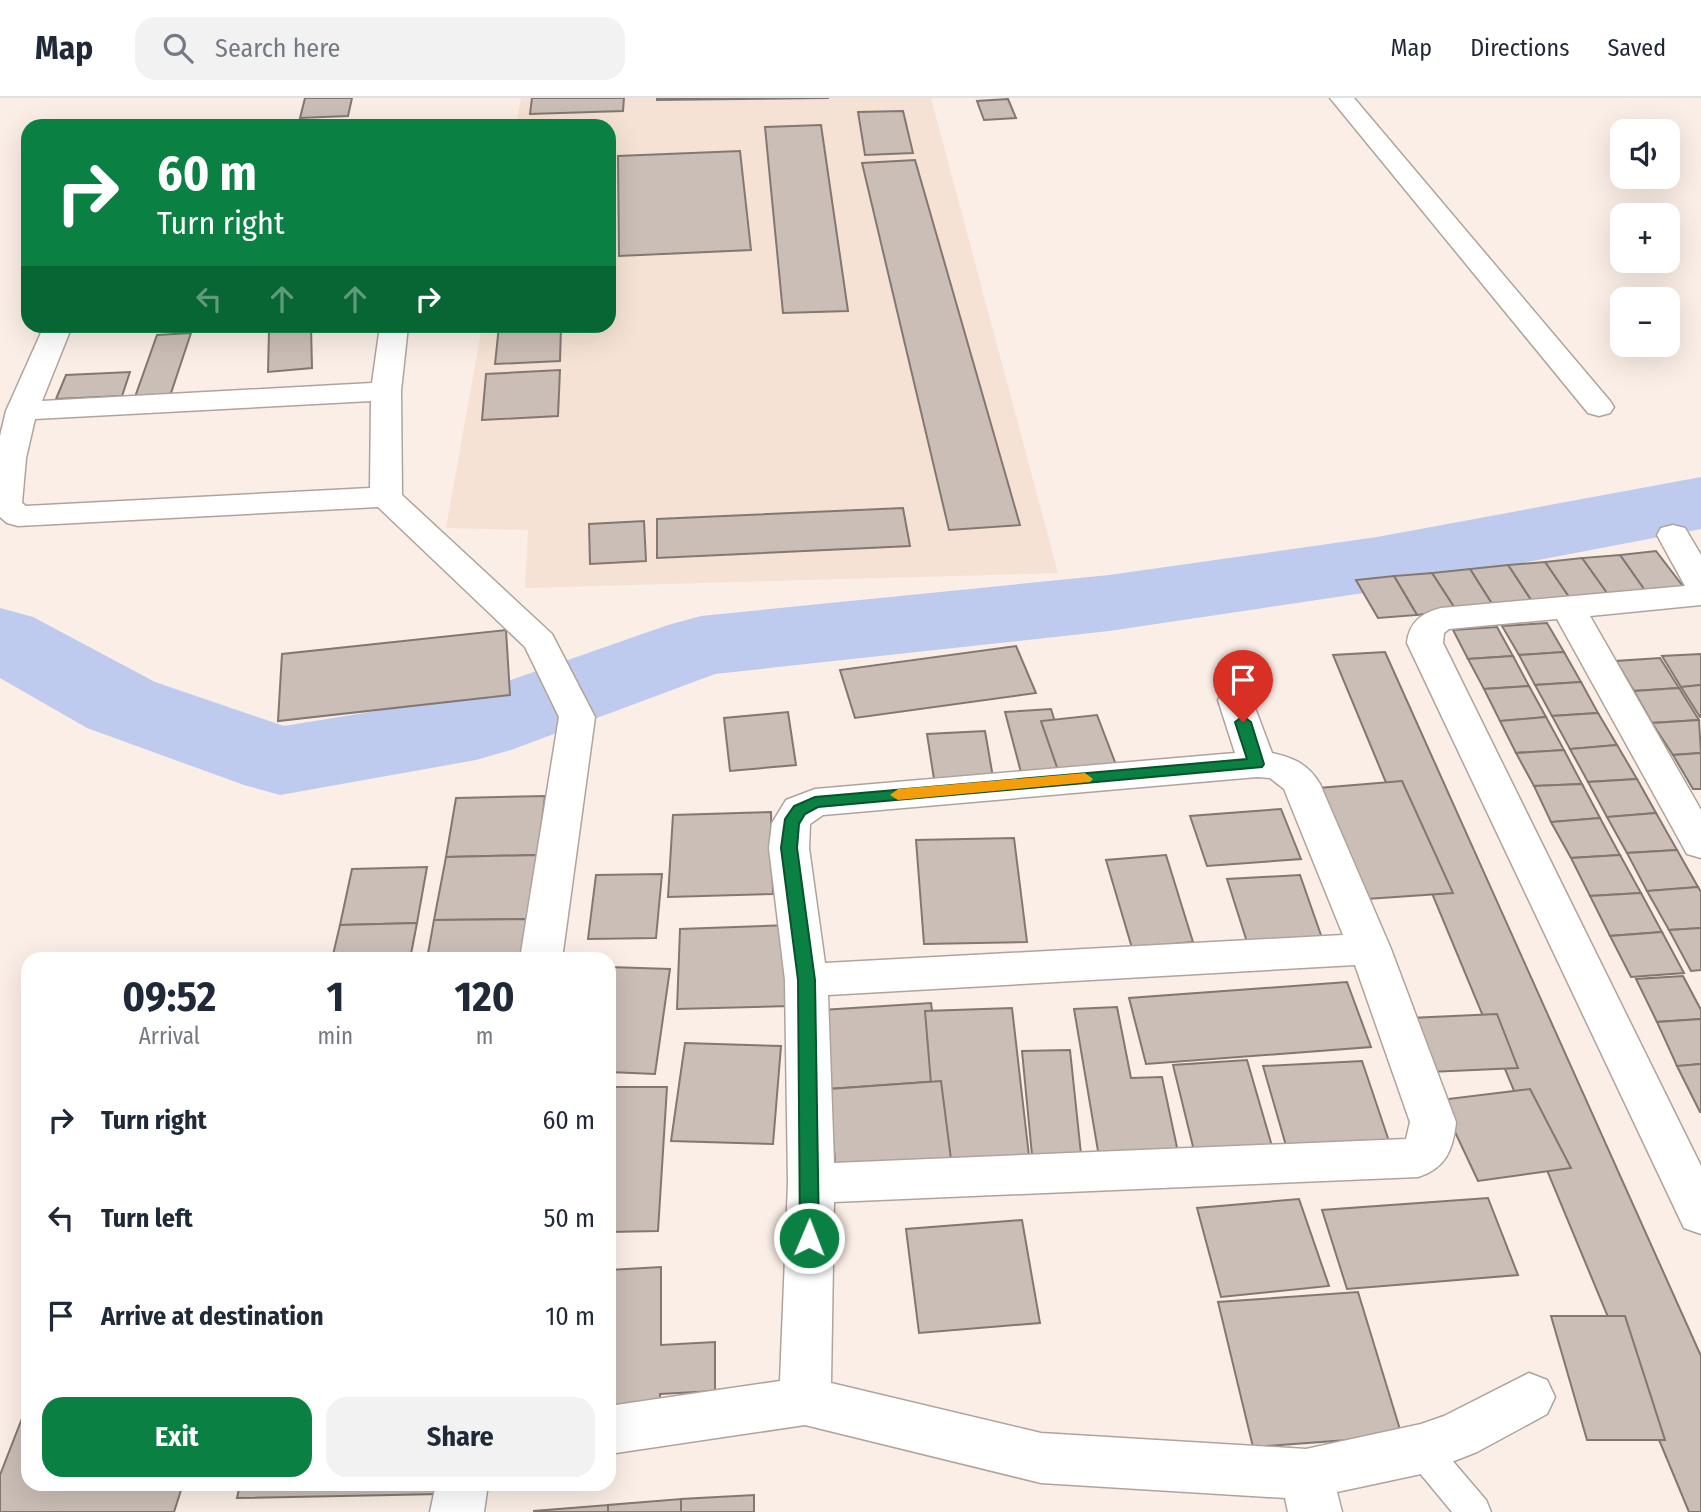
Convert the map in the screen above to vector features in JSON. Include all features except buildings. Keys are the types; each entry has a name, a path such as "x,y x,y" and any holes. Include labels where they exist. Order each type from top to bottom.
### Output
{"street":[{"path":"1342,98 1599,407"},
{"path":"55,333 21,411 6,482 6,505 18,516 386,497 540,642 577,717 542,952"},
{"path":"386,497 386,391 393,333"},
{"path":"21,411 386,391"},
{"path":"1673,535 1701,585"},
{"path":"1701,595 1441,619 1429,625 1425,634 1425,643 1701,1214"},
{"path":"1568,607 1701,844"},
{"path":"1236,700 1257,764"},
{"path":"805,1401 811,1183 807,980 789,848 791,823 800,810 815,802 1257,764 1285,769 1292,773 1301,784 1370,950 1433,1122 1432,1142 1418,1158 811,1183"},
{"path":"807,980 1370,950"},
{"path":"616,1429 805,1401 1041,1458 1311,1493 1458,1434 1529,1397"},
{"path":"457,1512 461,1491"}],"lane":[{"path":"1421,1449 1474,1512"}],"shaded area":[{"path":"521,98 931,98 1058,573 525,588 528,530 446,528 481,333 616,333 616,119 517,119"}],"waterway":[{"path":"0,638 121,705 280,761 476,727 701,646 1109,603 1377,564 1701,503"}],"slow traffic":[{"path":"898,795 1085,779"}],"route":[{"path":"809,1238 811,1183 807,980 789,848 791,823 800,810 815,802 1257,764 1243,722"}]}
